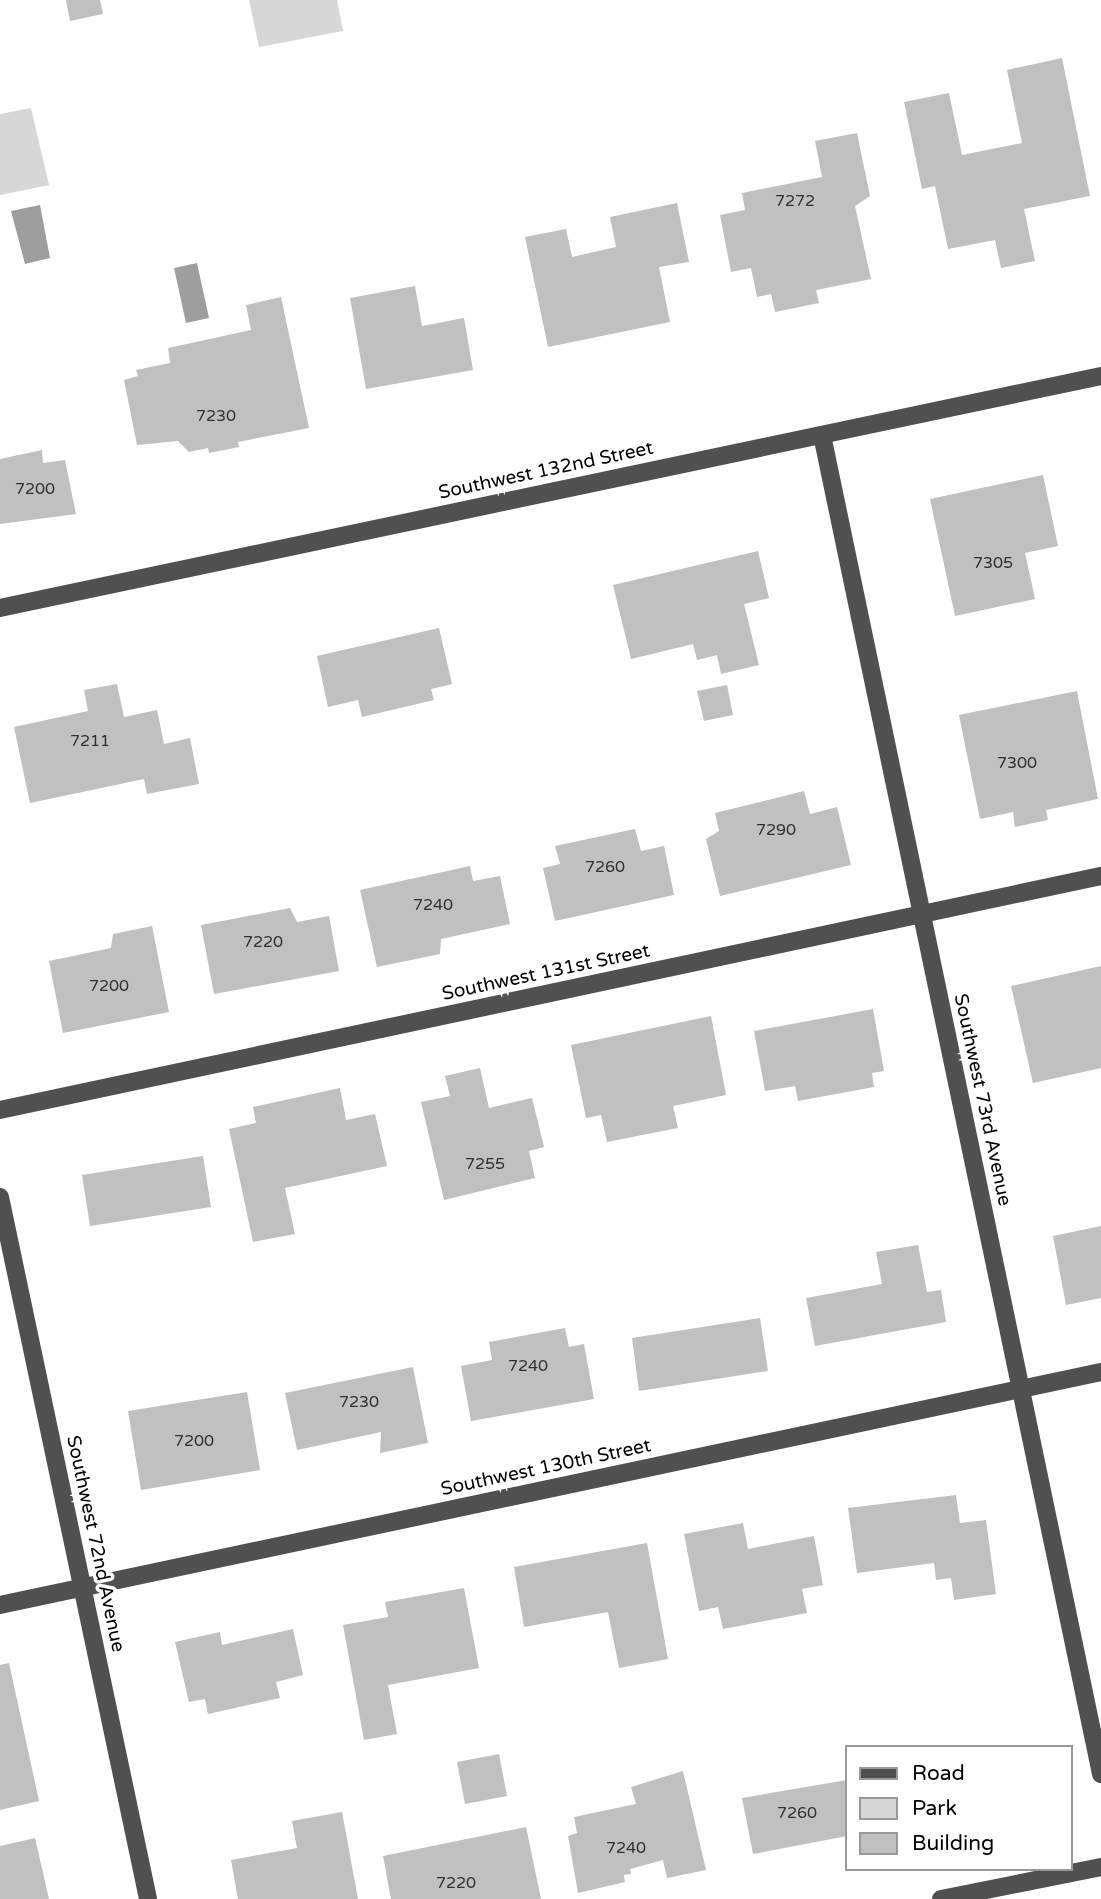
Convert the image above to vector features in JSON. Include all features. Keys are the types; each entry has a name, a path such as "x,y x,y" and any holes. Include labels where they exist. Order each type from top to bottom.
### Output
{"street":[{"name":"Southwest 132nd Street","path":"0,608 1101,376"},
{"name":"Southwest 73rd Avenue","path":"822,435 1101,1773"},
{"name":"Southwest 131st Street","path":"0,1110 1101,876"},
{"name":"Southwest 72nd Avenue","path":"0,1197 148,1899"},
{"name":"Southwest 130th Street","path":"0,1605 1101,1371"},
{"path":"941,1899 1101,1867"}],"green space":[{"path":"249,0 337,0 343,31 259,47"},
{"path":"31,108 49,185 0,195 0,114"}],"shaded area":[{"path":"40,205 50,258 25,264 11,211"},
{"path":"197,263 209,318 186,323 174,268"}],"building":[{"path":"66,0 100,0 103,14 70,21"},
{"path":"1062,58 1090,196 1024,209 1035,261 1001,268 995,240 948,249 935,186 922,189 904,102 949,93 962,155 1022,143 1007,70"},
{"path":"857,133 870,196 855,206 871,279 816,290 819,303 775,312 771,294 757,297 751,268 731,272 720,215 745,210 742,193 822,177 815,141"},
{"path":"677,203 689,262 659,267 670,322 548,347 525,237 566,229 572,257 616,247 610,217"},
{"path":"415,286 422,326 464,318 473,370 366,389 350,298"},
{"path":"281,297 309,428 238,442 239,447 209,453 208,448 189,452 178,441 137,445 124,380 138,376 136,370 170,363 168,348 251,330 246,305"},
{"path":"42,450 43,463 65,460 76,514 0,524 0,459"},
{"path":"1043,475 1058,546 1025,553 1035,599 955,616 930,499"},
{"path":"758,551 769,598 744,604 759,665 721,674 717,655 697,660 693,644 631,659 613,585"},
{"path":"439,628 452,684 431,689 434,700 362,717 358,700 328,707 317,656"},
{"path":"117,684 124,717 157,710 164,744 190,738 199,784 147,794 144,779 30,803 14,727 88,711 84,690"},
{"path":"727,685 733,715 704,721 697,691"},
{"path":"1077,691 1098,799 1046,810 1048,820 1015,827 1013,812 980,819 959,715"},
{"path":"804,791 810,814 837,807 851,865 720,896 706,839 719,831 715,813"},
{"path":"635,829 641,851 664,846 674,895 555,921 543,868 560,864 555,846"},
{"path":"470,866 473,881 500,876 510,924 441,939 440,954 377,967 360,890"},
{"path":"290,908 297,922 329,916 339,971 214,994 201,925"},
{"path":"152,926 169,1012 63,1033 49,961 111,948 113,934"},
{"path":"1101,966 1101,1068 1033,1083 1011,986"},
{"path":"873,1009 884,1071 872,1073 874,1087 798,1101 795,1086 765,1091 754,1031"},
{"path":"711,1016 726,1095 673,1106 678,1128 607,1142 601,1115 586,1118 571,1045"},
{"path":"480,1068 489,1108 532,1098 544,1147 529,1151 535,1178 444,1200 421,1102 450,1096 445,1076"},
{"path":"340,1088 346,1120 375,1114 387,1166 285,1188 295,1234 253,1242 229,1129 256,1123 253,1107"},
{"path":"203,1156 211,1207 90,1226 82,1175"},
{"path":"1101,1226 1101,1298 1066,1305 1053,1236"},
{"path":"918,1245 927,1292 941,1290 946,1322 815,1346 806,1298 882,1284 876,1252"},
{"path":"760,1318 768,1371 639,1391 632,1338"},
{"path":"565,1328 569,1347 584,1344 594,1399 471,1421 461,1366 492,1360 489,1342"},
{"path":"413,1367 428,1443 380,1453 381,1432 297,1450 285,1393"},
{"path":"247,1392 260,1470 141,1490 128,1411"},
{"path":"956,1495 960,1523 986,1520 996,1594 954,1600 951,1578 936,1580 934,1563 857,1573 848,1508"},
{"path":"743,1523 748,1549 814,1536 823,1585 802,1589 807,1613 723,1629 718,1607 699,1611 684,1534"},
{"path":"647,1543 668,1659 619,1668 608,1612 524,1627 514,1567"},
{"path":"464,1588 479,1668 388,1685 397,1734 364,1740 343,1625 388,1617 385,1602"},
{"path":"293,1629 303,1675 276,1682 280,1698 208,1714 205,1699 189,1702 175,1642 220,1632 222,1645"},
{"path":"9,1663 39,1801 0,1810 0,1665"},
{"path":"499,1754 507,1796 465,1804 457,1762"},
{"path":"683,1771 706,1870 667,1878 663,1860 630,1869 631,1874 624,1875 625,1882 578,1893 568,1836 577,1833 574,1817 636,1804 631,1787"},
{"path":"846,1780 846,1836 753,1854 742,1798"},
{"path":"342,1812 358,1899 238,1899 231,1860 297,1848 292,1821"},
{"path":"526,1827 541,1899 391,1899 383,1856"},
{"path":"35,1838 49,1899 0,1899 0,1846"}]}
